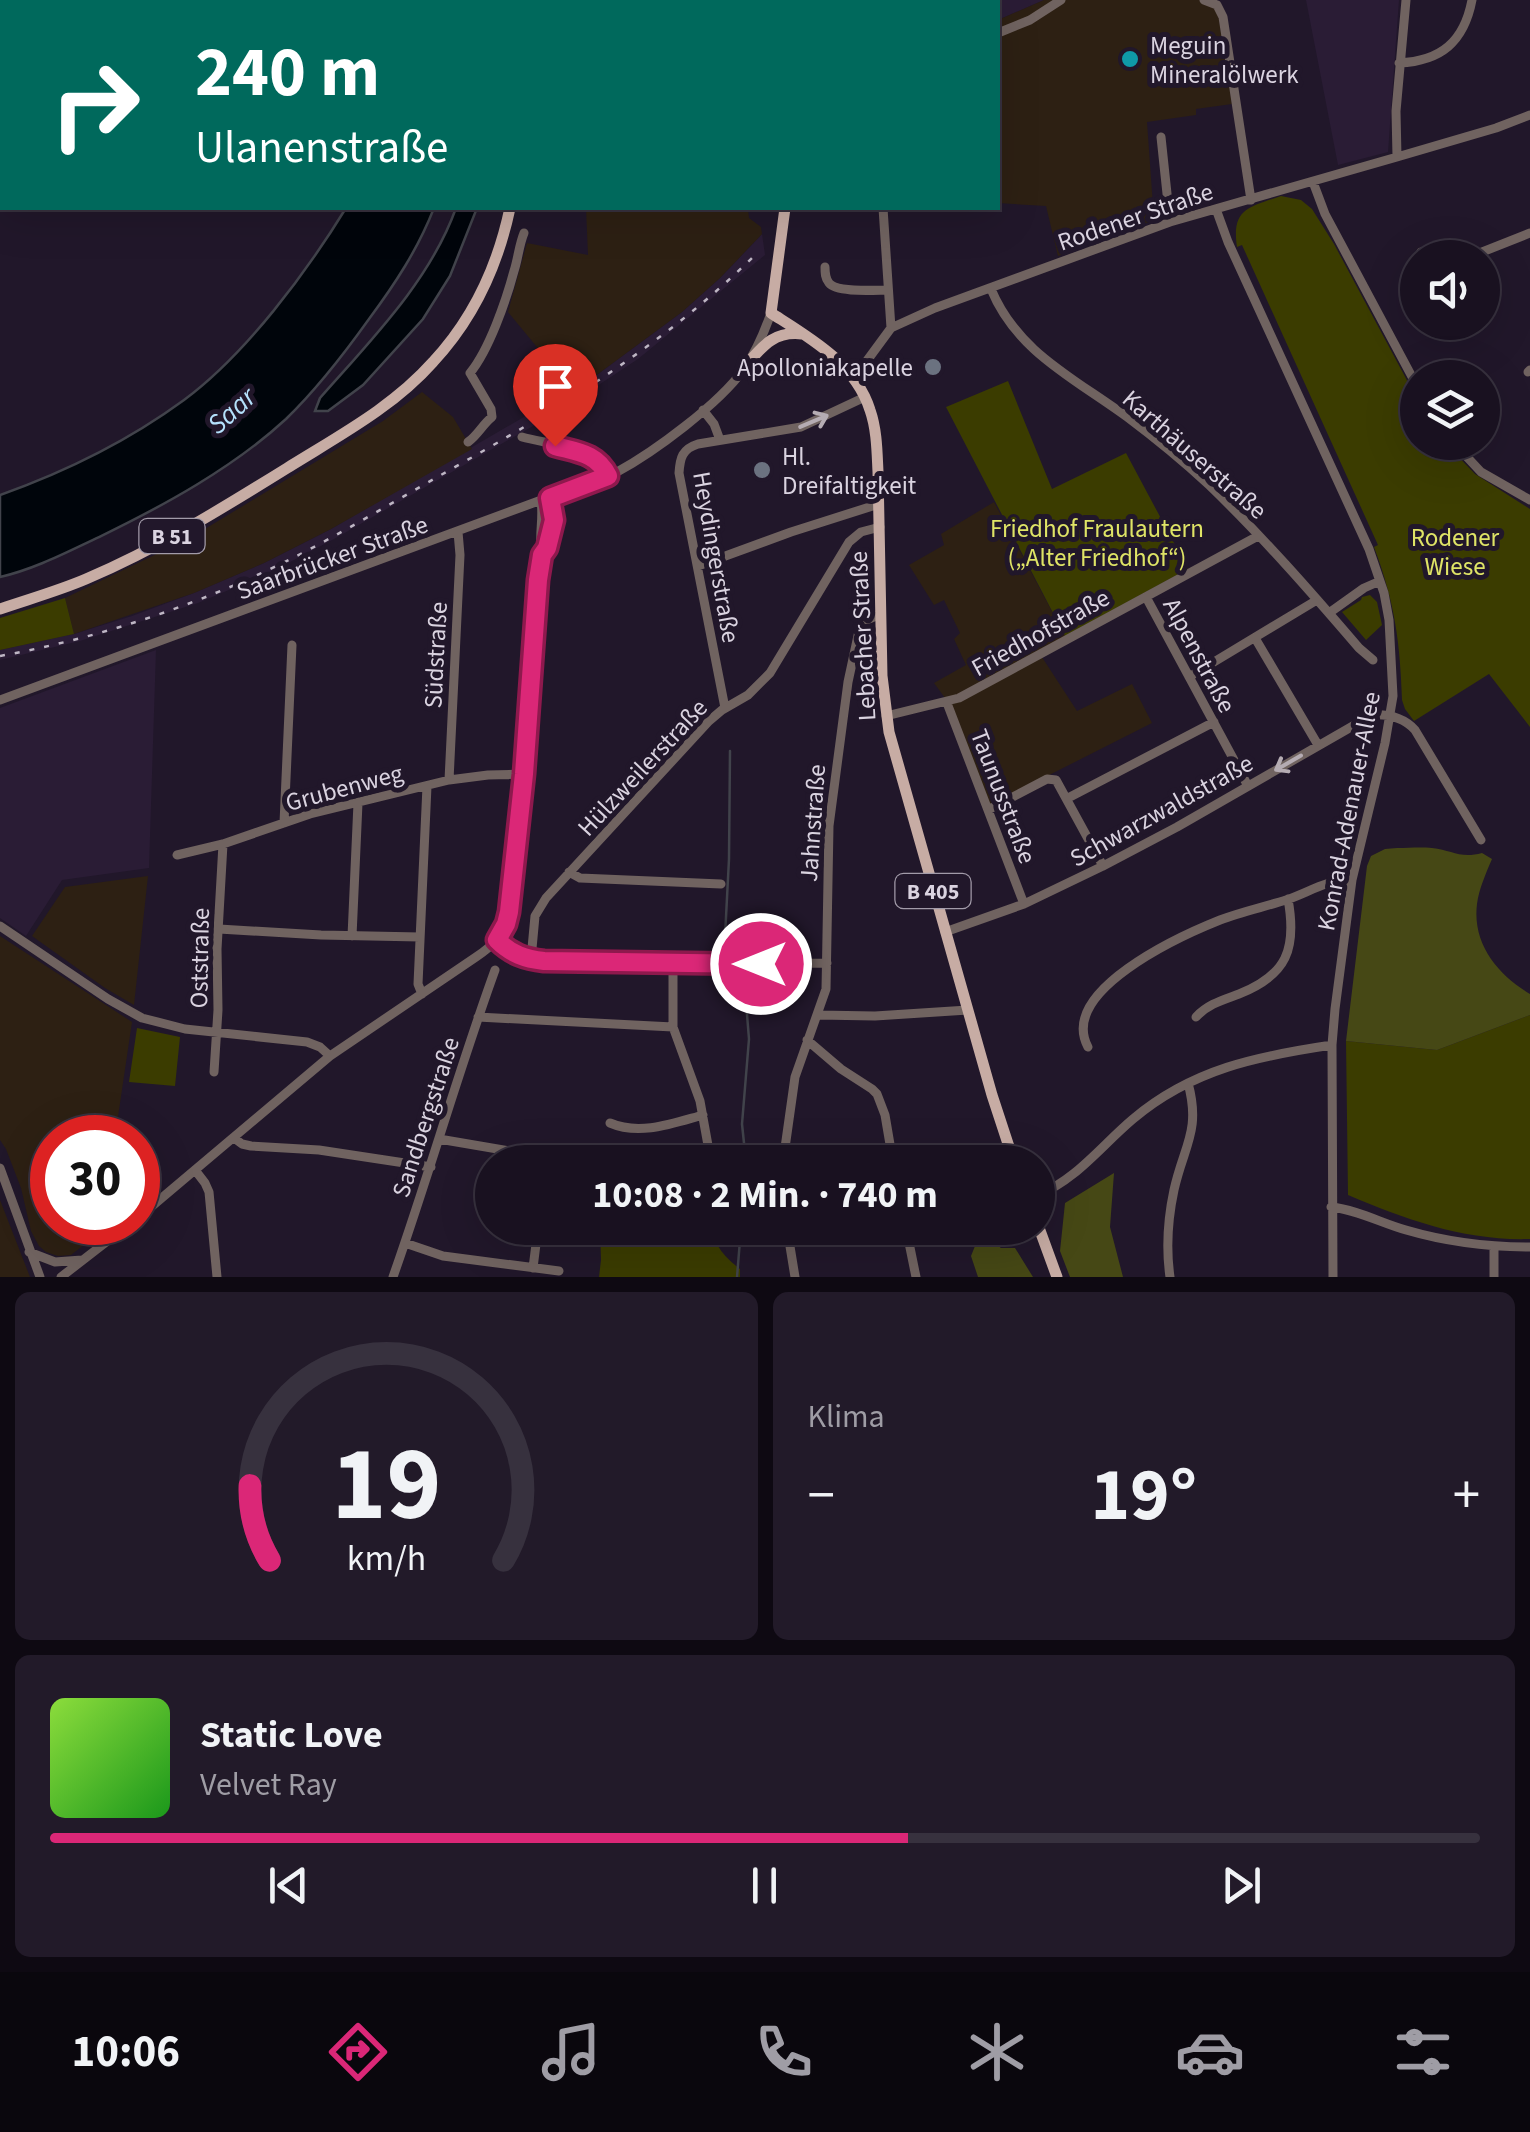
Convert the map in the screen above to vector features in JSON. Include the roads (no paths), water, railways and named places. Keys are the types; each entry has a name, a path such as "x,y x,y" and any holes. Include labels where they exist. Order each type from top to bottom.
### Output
{"main road":[{"name":"B 51","path":"0,608 87,578 154,546 333,440 395,398 433,363 469,315 498,252 509,210"},
{"path":"771,313 785,210"},
{"name":"B 405","path":"771,313 833,356 852,375"},
{"path":"748,362 771,338 804,334"},
{"name":"Lebacher Straße","path":"852,375 871,411 876,438 886,716 894,755 1009,1145"},
{"path":"1046,1245 1058,1277"}],"street":[{"path":"1000,33 1061,0"},
{"path":"1204,0 1214,2 1224,17 1251,200"},
{"path":"1397,158 1399,63 1406,0"},
{"path":"1399,63 1428,60 1449,46 1466,22 1472,0"},
{"name":"Rodener Straße","path":"891,328 934,308 1170,222 1397,158 1530,115"},
{"path":"1162,137 1170,222"},
{"path":"1312,182 1403,360"},
{"name":"Konrad-Adenauer-Allee","path":"1216,209 1362,532 1380,581 1392,645 1390,716 1352,880 1340,956 1332,1045 1333,1277"},
{"path":"852,375 891,328 883,210"},
{"path":"468,442 492,417 470,373 486,346 515,270 524,232"},
{"path":"1500,245 1530,234"},
{"path":"825,267 831,287 888,290"},
{"name":"Karthäuserstraße","path":"991,288 1003,315 1031,348 1164,446 1209,486 1373,660"},
{"name":"Saarbrücker Straße","path":"0,700 608,476 643,457 726,390 748,362 771,313"},
{"path":"703,410 720,440 801,427 865,397"},
{"path":"522,437 588,454 603,465 608,476"},
{"name":"Heydingerstraße","path":"720,440 688,447 680,461 680,473 725,708"},
{"path":"1470,460 1481,472 1530,500"},
{"path":"160,1199 330,1056 476,958 497,940 506,924 524,774 536,594 542,555 554,520 546,499"},
{"path":"698,566 879,504"},
{"name":"Hülzweilerstraße","path":"531,959 537,910 709,721 748,695 770,673 854,536 880,527"},
{"name":"Südstraße","path":"448,780 458,532"},
{"name":"Friedhofstraße","path":"886,716 947,703 1258,536"},
{"path":"1329,614 1380,581"},
{"name":"Alpenstraße","path":"1146,596 1248,786"},
{"path":"1189,677 1316,600"},
{"name":"Jahnstraße","path":"785,1145 794,1077 826,989 829,826 848,682 859,631 864,622 881,614"},
{"path":"1255,638 1318,745"},
{"path":"284,822 292,645"},
{"name":"Taunusstraße","path":"947,703 1024,904"},
{"path":"1390,716 1415,730 1481,840"},
{"name":"Schwarzwaldstraße","path":"945,932 1024,904 1103,866 1366,717 1390,716"},
{"path":"1068,798 1214,722"},
{"name":"Grubenweg","path":"177,855 223,844 284,822 448,780 524,774"},
{"path":"988,810 1053,778 1059,782 1103,866"},
{"path":"422,994 418,984 427,786"},
{"path":"352,936 358,802"},
{"name":"Oststraße","path":"214,1072 223,844"},
{"path":"569,872 580,878 721,884"},
{"path":"1088,1047 1082,1030 1088,1010 1100,992 1128,968 1218,921 1334,881 1352,880"},
{"path":"1196,1017 1209,1006 1259,986 1279,970 1291,942 1288,899"},
{"path":"0,926 128,1012 170,1026 308,1042 330,1056"},
{"path":"219,929 420,937"},
{"path":"497,940 510,952 531,959 828,964"},
{"path":"674,964 673,1027 703,1114 708,1145"},
{"name":"Sandbergstraße","path":"394,1277 495,970"},
{"path":"818,1015 968,1010"},
{"path":"478,1017 673,1027"},
{"path":"807,1040 877,1094 890,1145"},
{"path":"1055,1188 1134,1117 1188,1082 1244,1061 1332,1045"},
{"path":"1170,1277 1170,1210 1194,1124 1188,1082"},
{"path":"610,1122 650,1128 703,1114"},
{"path":"234,1138 252,1146 332,1151 430,1167"},
{"path":"439,1139 475,1146"},
{"path":"0,1168 40,1277"},
{"path":"195,1170 209,1192 217,1277"},
{"path":"1331,1207 1446,1241 1530,1247"},
{"path":"405,1243 444,1256 559,1271"},
{"path":"62,1277 103,1245"},
{"path":"533,1268 536,1245"},
{"path":"790,1245 795,1277"},
{"path":"909,1245 916,1277"},
{"path":"1494,1246 1494,1277"},
{"path":"29,1252 61,1263 84,1260"}],"water":[{"name":"Saar","path":"345,210 433,210 388,293 340,358 297,408 265,437 220,470 123,525 63,554 0,577 0,495 72,466 184,400 252,336 313,259"},
{"path":"455,210 476,210 450,276 423,319 363,385 328,411 315,411 320,398 415,285"}],"waterway":[{"path":"724,956 730,751"},
{"path":"721,973 722,989 739,994 746,1002 749,1039 742,1124 744,1145"},
{"path":"737,1277 740,1245"}],"railway":[{"path":"0,656 103,632 170,610 314,547 572,398 687,316 759,251"}],"place":[{"name":"Meguin Mineralölwerk","path":"1130,59"},
{"name":"Apolloniakapelle","path":"933,367"},
{"name":"Hl. Dreifaltigkeit","path":"762,470"}],"park label":[{"name":"Friedhof Fraulautern („Alter Friedhof“)","path":"1097,542"},
{"name":"Rodener Wiese","path":"1455,552"}]}
